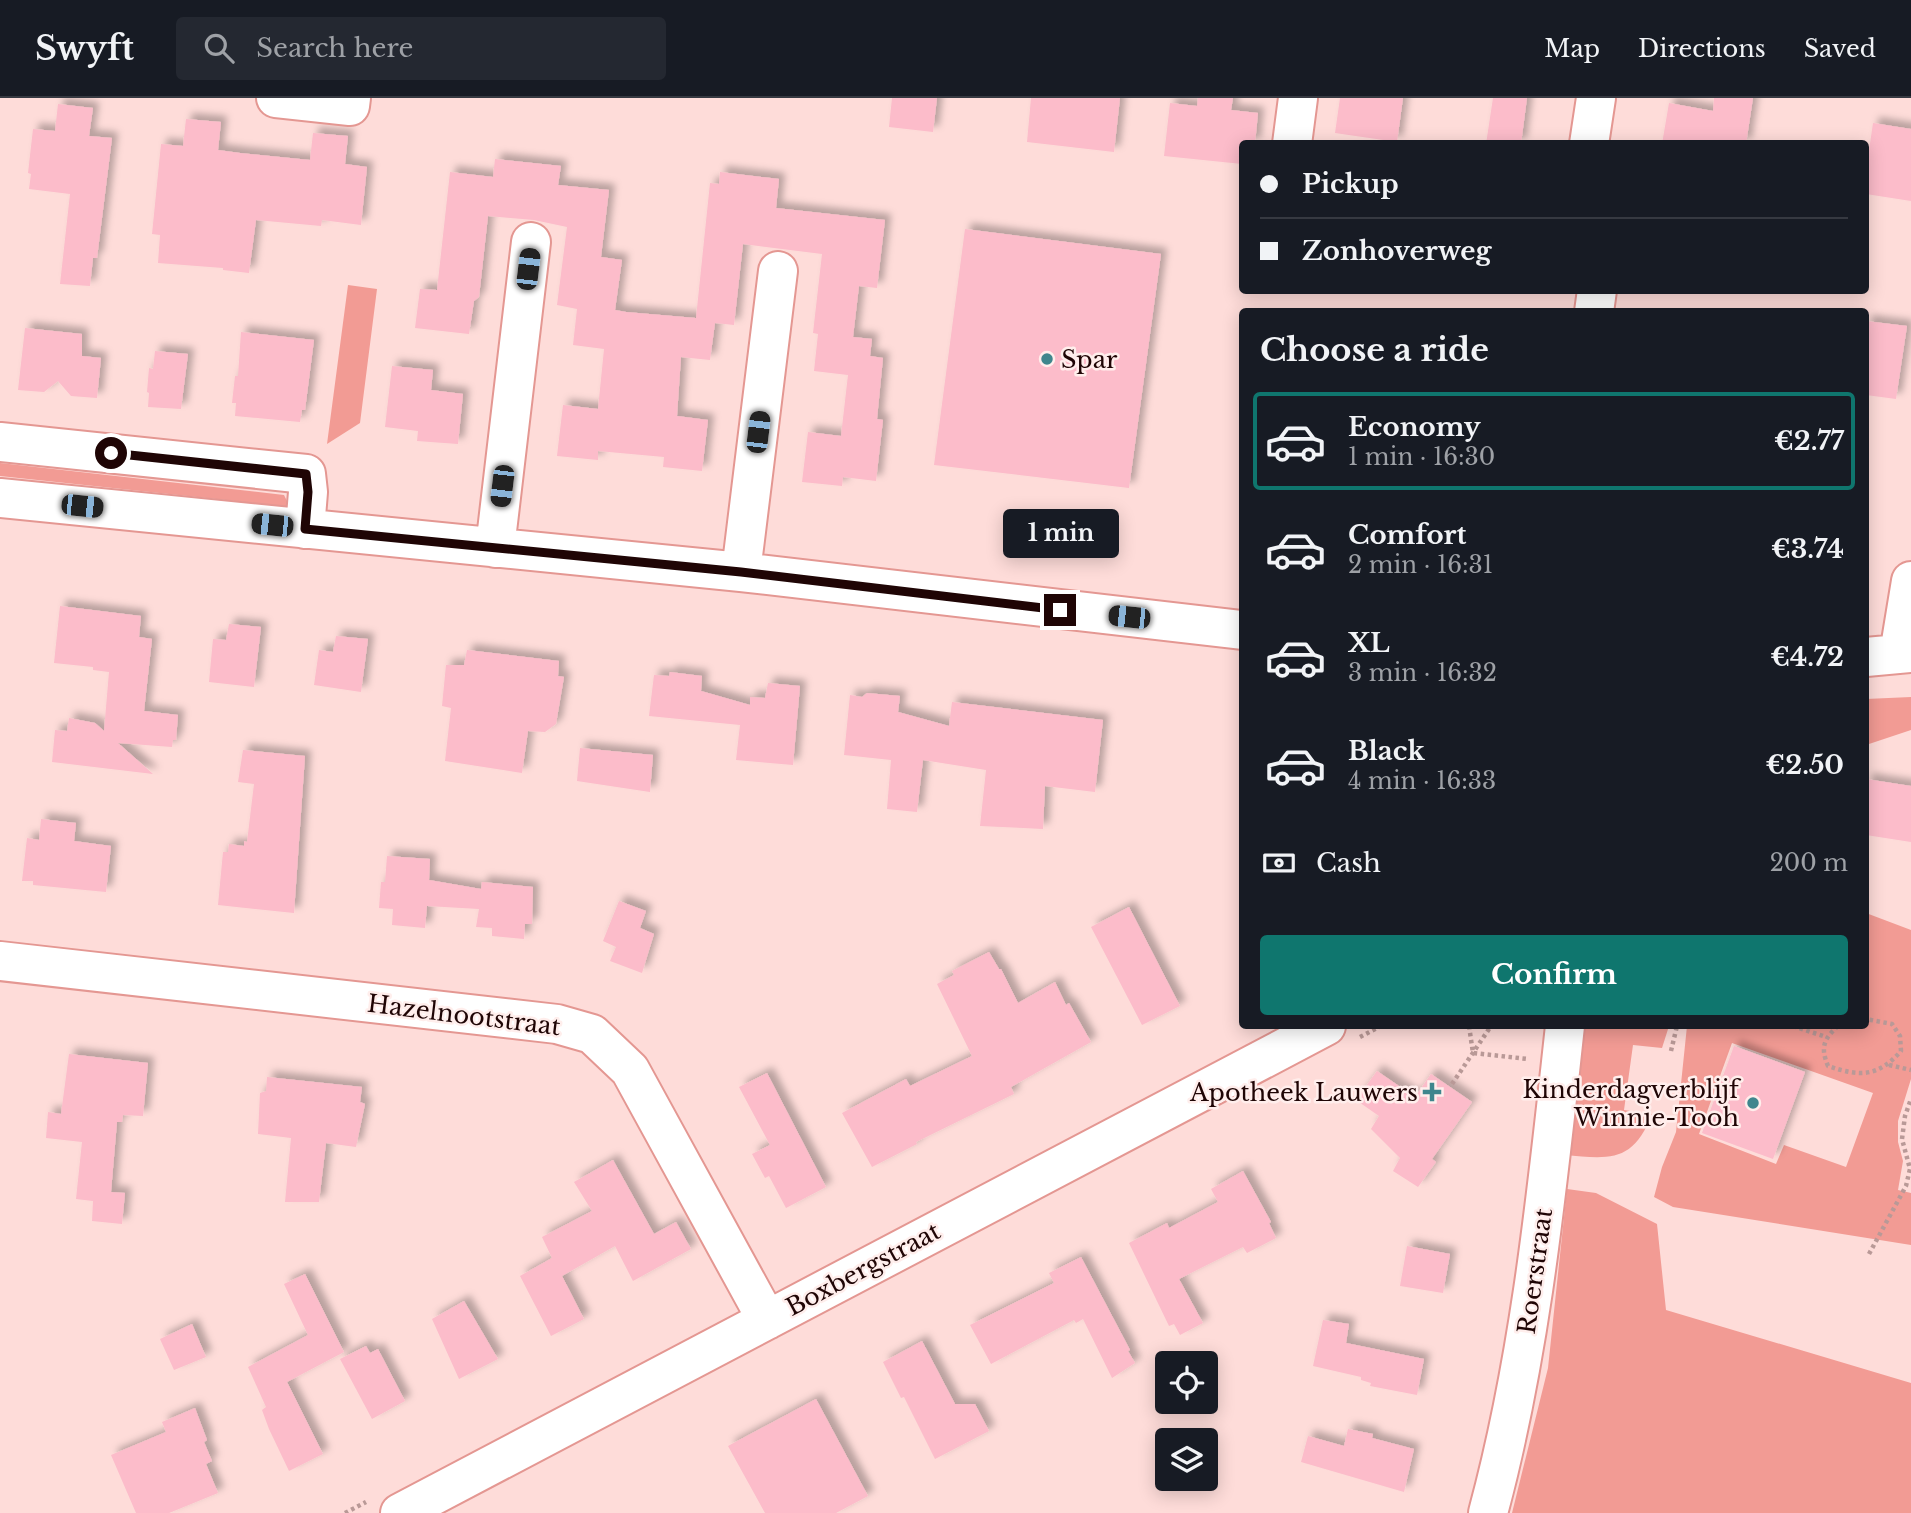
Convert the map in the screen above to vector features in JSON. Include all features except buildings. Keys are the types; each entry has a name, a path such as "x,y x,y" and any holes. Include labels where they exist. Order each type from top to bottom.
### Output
{"street":[{"path":"276,98 350,106 351,98"},
{"path":"1293,140 1298,98"},
{"path":"1590,140 1596,98"},
{"path":"495,548 531,242"},
{"path":"741,572 778,271"},
{"path":"0,442 306,474 308,492 305,529"},
{"path":"0,498 741,572 1239,630"},
{"path":"1892,655 1911,581"},
{"name":"Hazelnootstraat","path":"0,961 557,1024 592,1034 629,1070 767,1320"},
{"name":"Boxbergstraat","path":"400,1513 1320,1029"},
{"name":"Roerstraat","path":"1488,1513 1506,1449 1524,1348 1550,1168 1565,1029"}],"path":[{"path":"1835,1029 1826,1037 1822,1051 1828,1066 1848,1073 1871,1072 1889,1065 1901,1051 1900,1037 1892,1024 1869,1020"},
{"path":"1469,1029 1473,1053"},
{"path":"1452,1084 1489,1029"},
{"path":"1671,1051 1676,1029"},
{"path":"1802,1029 1826,1037"},
{"path":"1473,1053 1531,1059"},
{"path":"1889,1065 1911,1070"},
{"path":"1868,1254 1909,1186 1910,1168 1902,1139 1905,1116 1911,1099"}],"shaded area":[{"path":"348,285 377,289 360,423 327,444"},
{"path":"0,463 284,495 290,507 0,476"},
{"path":"1911,697 1911,730 1869,744 1869,699"},
{"path":"1869,914 1911,930 1911,1079 1898,1121 1898,1142 1903,1161 1898,1190 1911,1193 1911,1245 1673,1207 1654,1197 1676,1132 1687,1029 1869,1029","holes":["1732,1043 1873,1093 1846,1167 1784,1145 1776,1164 1699,1134"]},
{"path":"1577,1029 1668,1029 1662,1048 1633,1045 1624,1110 1652,1114 1637,1142 1628,1150 1607,1157 1564,1155"},
{"path":"1567,1189 1596,1193 1657,1224 1666,1310 1911,1383 1911,1513 1512,1513 1548,1368"}],"place":[{"name":"Spar","path":"1047,359"},
{"name":"Apotheek Lauwers","path":"1432,1092"},
{"name":"Kinderdagverblijf Winnie-Tooh","path":"1753,1103"}],"route":[{"path":"111,453 306,474 308,492 305,529 741,572 1060,610"}]}
